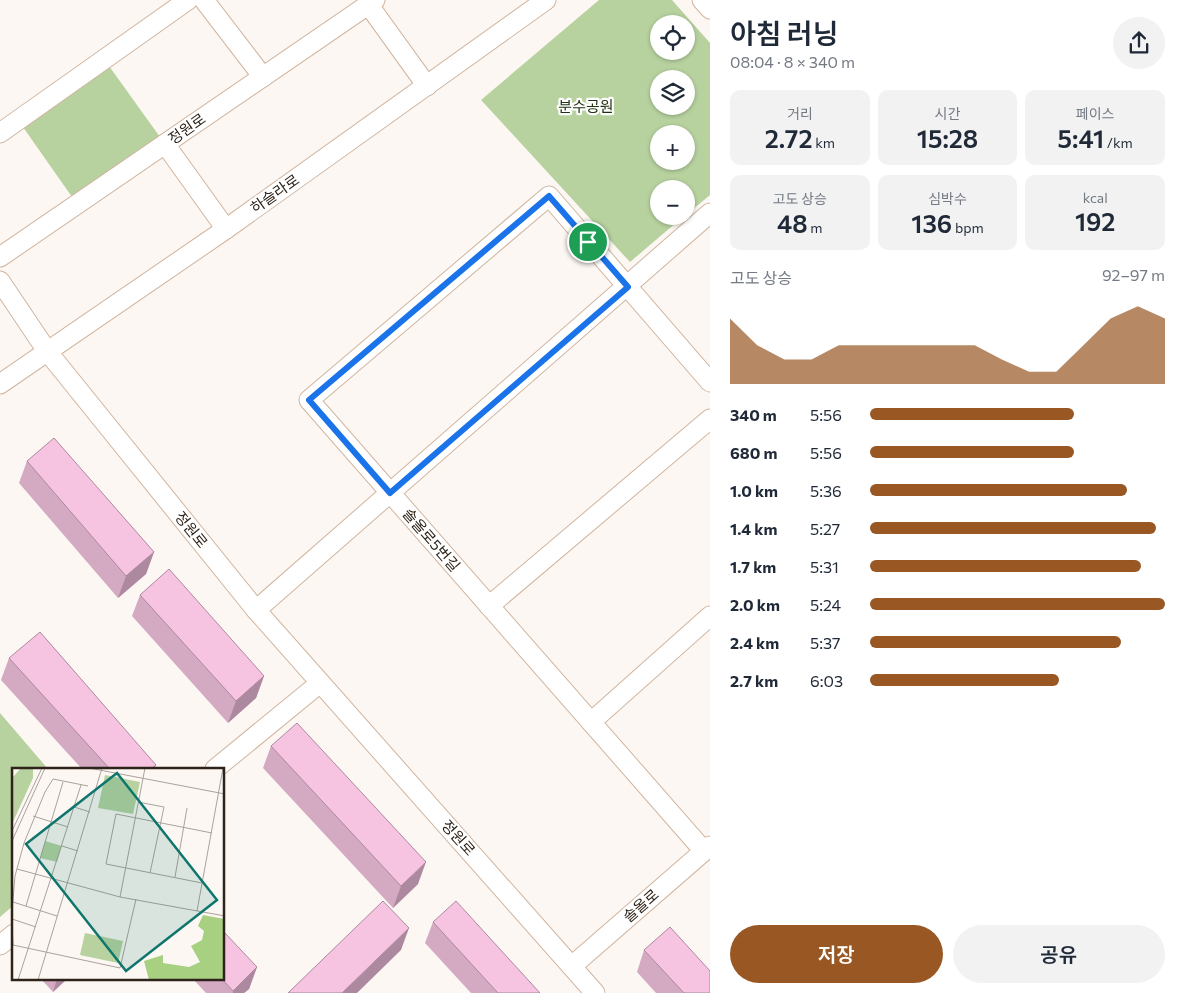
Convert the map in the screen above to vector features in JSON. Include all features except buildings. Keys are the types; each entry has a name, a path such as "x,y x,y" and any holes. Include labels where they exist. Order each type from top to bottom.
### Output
{"street":[{"path":"0,133 188,0"},
{"path":"204,0 263,77"},
{"name":"하슬라로","path":"0,384 226,229 546,0"},
{"path":"702,0 710,9"},
{"path":"371,2 427,86"},
{"name":"정원로","path":"0,257 371,2"},
{"path":"165,144 226,229"},
{"name":"솔올로5번길","path":"707,848 591,722 309,400 549,196 710,382"},
{"path":"256,610 628,287 707,221"},
{"name":"정원로","path":"0,282 47,351 256,610 595,993"},
{"path":"489,606 710,419"},
{"path":"591,722 710,616"},
{"path":"216,768 320,683"},
{"name":"솔올로","path":"572,966 707,848"},
{"path":"0,945 12,936"}],"green space":[{"name":"분수공원","path":"599,0 672,0 685,15 650,15 650,60 695,60 695,26 710,43 710,195 695,208 695,180 650,180 650,225 673,225 630,262 481,100"},
{"path":"104,59 165,144 77,204 18,120"},
{"path":"0,713 47,768 12,768 12,907 0,917"}],"route":[{"path":"549,196 588,242 628,287 390,493 309,400 549,196"}]}
